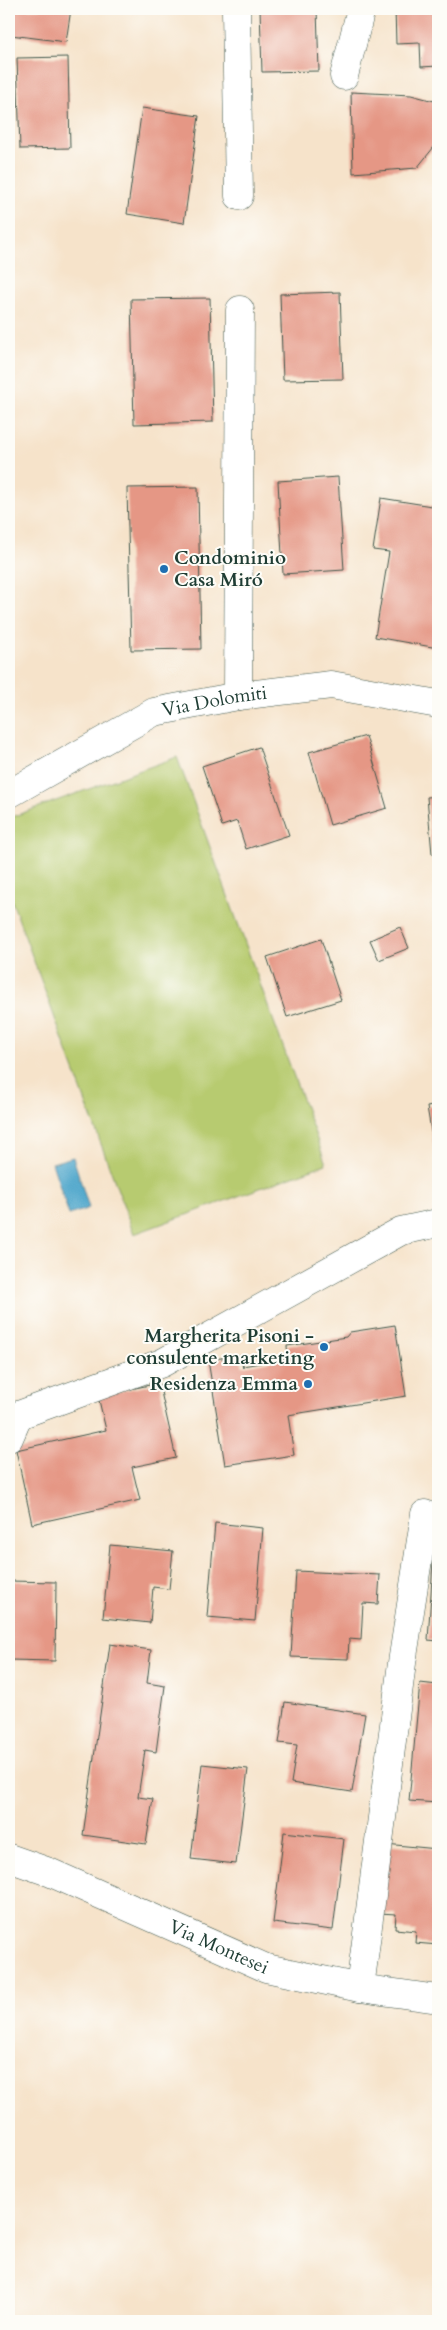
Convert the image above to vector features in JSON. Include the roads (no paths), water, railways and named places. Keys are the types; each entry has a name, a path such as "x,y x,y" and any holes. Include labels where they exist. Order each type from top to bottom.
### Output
{"street":[{"path":"236,9 239,196"},
{"path":"344,76 360,9"},
{"path":"238,696 240,310"},
{"name":"Via Dolomiti","path":"9,794 154,712 238,696 331,686 438,704"},
{"path":"9,1438 19,1415 162,1363 401,1231 438,1223"},
{"path":"360,1988 402,1664 425,1514"},
{"name":"Via Montesei","path":"9,1858 49,1872 266,1968 360,1988 438,1999"}],"water":[{"path":"73,1157 89,1208 69,1215 52,1163"}],"place":[{"name":"Condominio Casa Miró","path":"164,569"},
{"name":"Margherita Pisoni - consulente marketing","path":"324,1347"},
{"name":"Residenza Emma","path":"308,1384"}]}
